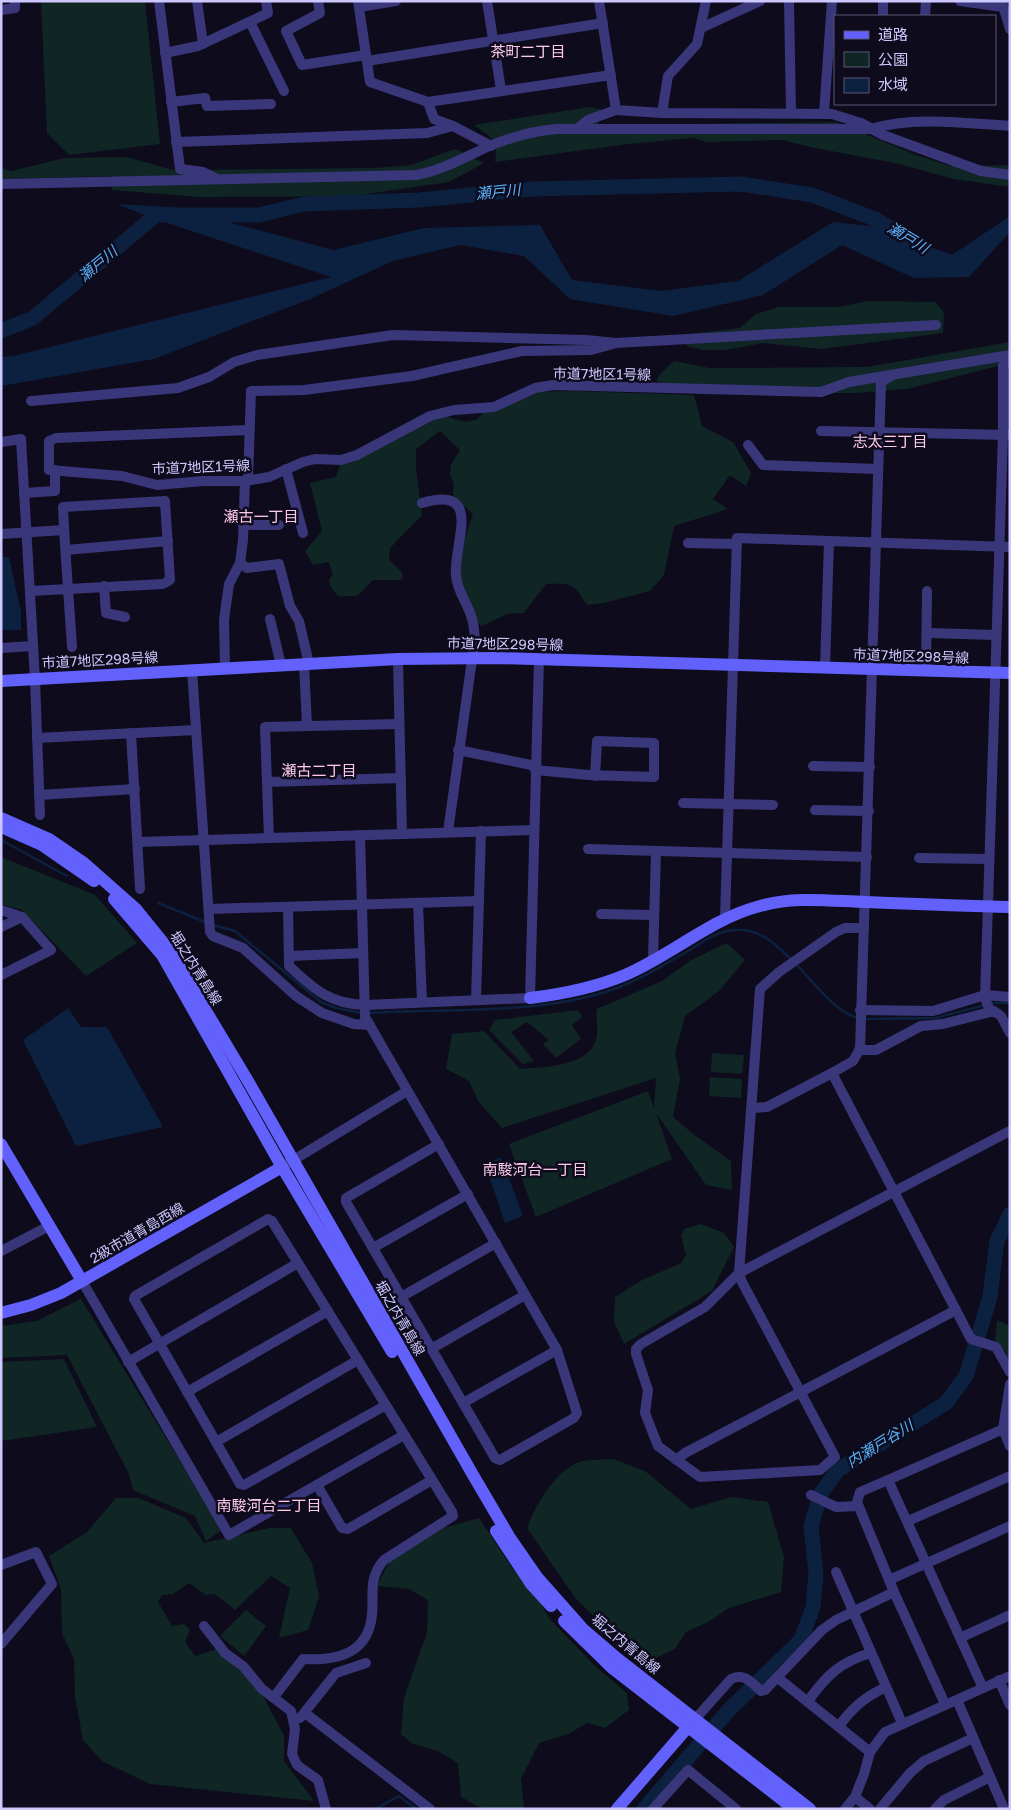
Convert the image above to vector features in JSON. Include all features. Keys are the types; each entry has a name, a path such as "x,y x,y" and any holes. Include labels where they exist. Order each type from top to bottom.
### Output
{"street":[{"path":"1,10 15,8 15,1"},
{"path":"159,1 180,169 203,172 220,180"},
{"path":"197,1 203,44"},
{"path":"165,52 203,44 268,13 266,1"},
{"path":"318,1 320,13 286,31 302,65 494,41 603,23"},
{"path":"396,1 358,4 370,82 428,102 611,75"},
{"path":"487,1 501,90"},
{"path":"599,1 616,110"},
{"path":"662,113 668,76 697,44 706,1"},
{"path":"701,28 760,1"},
{"path":"789,1 790,112"},
{"path":"824,113 832,1"},
{"path":"883,1 883,15"},
{"path":"926,1 926,15"},
{"path":"960,1 1003,4 1010,29"},
{"path":"250,22 284,91"},
{"path":"171,102 205,98 207,106 272,104"},
{"path":"428,102 434,119 453,126 491,146"},
{"path":"577,129 588,120 616,110 662,113 824,113 861,122 870,129 981,171 1010,175"},
{"path":"1,184 416,175 450,165 491,146 538,131 577,129 870,129 884,125 939,121 1010,126"},
{"path":"176,142 427,133 453,126"},
{"path":"31,401 178,388 209,377 234,362 257,355 393,335 586,340 616,343 936,325"},
{"path":"225,668 224,620 229,584 240,563 244,525 251,391 304,390 412,376 514,352 591,350 616,343"},
{"name":"市道7地区1号線","path":"55,470 122,476 157,485 203,481 246,481 269,477 309,461 341,460 358,455 430,416 454,410 494,406 534,388 552,385 821,392 850,382 1010,355"},
{"path":"990,1012 985,997 988,859 999,547 1007,435 1003,366 1010,361"},
{"path":"752,1108 767,1107 832,1073 853,1061 859,1050 869,811 881,382 896,373"},
{"path":"24,493 55,491 55,470 49,470 49,441 56,438 248,430"},
{"path":"821,431 1007,435"},
{"path":"1,442 21,439 35,679 40,815"},
{"path":"748,446 764,466 878,469"},
{"path":"286,469 302,533"},
{"path":"422,503 435,499 450,500 460,509 463,517 457,551 456,574 458,587 472,618 474,638 448,832"},
{"path":"30,590 68,588 104,586 163,584 170,580 165,501 63,507 64,530 66,550 68,588 72,646"},
{"path":"244,525 279,525"},
{"path":"1,534 64,530"},
{"path":"725,918 737,538 1010,547"},
{"path":"66,550 168,541"},
{"path":"825,668 829,541"},
{"path":"688,543 737,544"},
{"path":"240,563 248,568 279,564 290,606 299,621 307,664 307,726"},
{"path":"104,586 106,613 125,617"},
{"path":"926,671 928,633 927,591"},
{"path":"270,619 281,665"},
{"path":"928,633 996,636"},
{"path":"1,648 33,646"},
{"name":"市道7地区298号線","path":"1,682 398,659 471,658 1010,674"},
{"path":"398,659 402,834"},
{"path":"530,998 539,659"},
{"path":"192,670 210,932 213,936 243,948 308,1005 322,1013 354,1024 366,1013 422,1002 530,998 583,990 626,975 725,918 760,905 781,902 864,902 1010,907"},
{"path":"269,838 265,728 399,724"},
{"path":"37,738 196,730"},
{"path":"131,733 140,889"},
{"path":"458,750 535,768 596,776 654,777 654,743 597,741 596,776"},
{"path":"813,766 870,768"},
{"path":"267,782 401,778"},
{"path":"39,795 135,789"},
{"path":"683,803 773,805"},
{"path":"815,810 869,811"},
{"name":"堀之内青島線","path":"1,818 48,839 84,862 136,909 170,951 288,1164 505,1546 531,1584 575,1633 612,1668 810,1809"},
{"name":"堀之内青島線","path":"1,827 42,845 82,872 106,890 146,934 162,955 288,1164"},
{"path":"138,842 534,830"},
{"path":"476,1000 482,831"},
{"path":"360,835 366,1013 407,1091 439,1144 468,1194 557,1350 577,1413 574,1418 500,1460 495,1458 346,1202 346,1198 439,1144"},
{"path":"588,848 867,857"},
{"path":"653,960 656,851"},
{"path":"919,858 988,859"},
{"path":"209,914 288,907 480,901"},
{"path":"418,903 422,1002"},
{"path":"288,907 289,966 315,990 366,1013"},
{"path":"1,910 22,917 51,950 1,975"},
{"path":"601,914 654,916"},
{"path":"1,927 22,917"},
{"path":"864,928 845,928 836,932 760,989 739,1273 835,1457 820,1470 700,1478 658,1446 645,1413 648,1390 636,1349 705,1307 739,1273 1010,1131"},
{"path":"289,956 363,954"},
{"path":"860,1011 934,1011 985,997 1010,997"},
{"path":"859,1050 876,1050 921,1026 943,1024 990,1012 997,1012 1010,1033"},
{"path":"832,1073 972,1339 988,1343 1000,1351 1010,1372"},
{"path":"288,1164 407,1091"},
{"path":"1,1144 82,1281 226,1533 230,1536 404,1435"},
{"name":"2級市道青島西線","path":"1,1313 46,1300 288,1164"},
{"path":"373,1248 468,1194"},
{"path":"274,1698 302,1659 328,1660 341,1657 352,1651 362,1641 370,1627 372,1614 371,1588 377,1568 384,1560 452,1516 432,1480 404,1435 386,1405 328,1311 272,1221 268,1219 143,1291 134,1299 240,1484 244,1485 386,1405"},
{"path":"1,1251 49,1226"},
{"path":"401,1297 496,1243"},
{"path":"128,1362 298,1263"},
{"path":"431,1349 526,1295"},
{"path":"676,1460 685,1453 956,1310"},
{"path":"187,1392 328,1311"},
{"path":"463,1403 557,1350"},
{"path":"216,1442 358,1360"},
{"path":"1010,1384 1006,1427 1010,1446"},
{"path":"945,1704 894,1592 858,1506 860,1492 1006,1427"},
{"path":"908,1521 1010,1476"},
{"path":"317,1485 342,1528 348,1529 432,1480"},
{"path":"888,1480 962,1637 983,1688"},
{"path":"811,1495 836,1507 858,1506"},
{"path":"889,1580 1010,1526"},
{"path":"1,1565 36,1552 52,1584 1,1644"},
{"path":"836,1572 902,1723"},
{"path":"617,1809 696,1726 731,1679 738,1676 748,1678 761,1691 766,1690 822,1630 853,1611 894,1592"},
{"path":"962,1637 1010,1615"},
{"path":"204,1626 225,1653 243,1666 262,1689 291,1711 294,1724 292,1754 296,1765 318,1780 326,1809"},
{"path":"808,1701 826,1677 842,1664 870,1653"},
{"path":"294,1724 336,1673 366,1663"},
{"path":"846,1809 855,1797 870,1752 885,1732 1010,1676"},
{"path":"778,1678 870,1752"},
{"path":"999,1680 1010,1705"},
{"path":"839,1726 853,1707 866,1697 886,1687"},
{"path":"957,1700 1004,1809"},
{"path":"304,1712 430,1809"},
{"path":"880,1809 910,1773 924,1761 973,1738"},
{"name":"堀之内青島線","path":"714,1740 794,1809"},
{"path":"653,1809 688,1770 736,1809"},
{"path":"935,1809 944,1800 990,1777"},
{"path":"855,1797 870,1809"}],"green space":[{"path":"41,1 145,1 160,144 69,155 47,133"},
{"path":"590,107 602,110 598,125 836,122 916,155 951,166 1010,165 1010,187 954,179 895,163 782,140 708,142 693,138 628,144 495,162 496,149 492,140 485,132 474,125"},
{"path":"455,149 484,163 449,182 352,196 198,197 112,190 112,176 1,179 1,168 11,171 65,158 126,157 174,170 374,168 411,165"},
{"path":"868,301 935,302 944,312 943,333 821,349 763,343 725,350 702,350 686,346 690,334 740,328 756,314 779,307 838,307"},
{"path":"1010,342 1010,363 907,389 856,393 697,394 656,381 660,374 674,361 709,368 867,367"},
{"path":"571,391 694,395 702,426 733,442 751,473 746,486 730,475 713,499 728,509 674,526 664,575 650,591 604,603 587,605 575,588 567,584 546,584 524,613 507,614 482,626 477,622 466,597 460,574 461,556 473,514 453,496 454,484 450,474 451,465 460,450 440,431 416,449 416,469 422,515 390,548 389,560 401,571 403,576 401,580 373,580 357,596 338,596 330,586 329,579 333,575 329,562 313,565 305,551 322,531 310,483 336,477 340,465 441,415 466,422 476,420 485,411 532,392"},
{"path":"1,857 95,895 137,943 86,976 22,910 1,904"},
{"path":"727,943 745,960 719,991 685,1016 675,1053 680,1079 673,1117 731,1161 732,1190 706,1185 656,1113 672,1159 536,1217 509,1144 648,1091 654,1108 656,1078 502,1128 478,1101 469,1081 446,1069 452,1034 484,1031 520,1069 552,1066 575,1061 591,1049 596,1040 597,1009 662,981 693,959"},
{"path":"578,1010 582,1017 572,1025 581,1039 556,1058 543,1044 549,1040 527,1022 511,1032 534,1061 523,1064 489,1030 495,1020"},
{"path":"712,1053 744,1055 742,1074 711,1072"},
{"path":"710,1077 742,1079 741,1098 709,1096"},
{"path":"701,1224 724,1233 734,1247 712,1291 624,1344 614,1321 615,1297 642,1280 681,1263 686,1255 681,1236 684,1229"},
{"path":"81,1299 222,1530 206,1541 195,1516 133,1490 129,1474 67,1355 1,1358 1,1326 37,1321"},
{"path":"997,1320 1010,1326 1009,1364 1006,1352 995,1341"},
{"path":"64,1359 97,1427 1,1441 1,1362"},
{"path":"613,1459 645,1471 691,1509 731,1497 768,1502 784,1557 781,1592 729,1608 708,1622 686,1632 675,1649 652,1660 618,1639 576,1599 527,1528 548,1488 564,1471 582,1461"},
{"path":"116,1498 138,1498 186,1518 204,1543 269,1528 291,1528 312,1563 319,1597 308,1630 279,1638 290,1588 271,1576 235,1610 215,1594 206,1595 189,1583 173,1594 162,1595 158,1602 172,1626 184,1624 190,1630 185,1642 195,1656 223,1647 247,1665 284,1736 284,1761 314,1801 150,1784 102,1761 83,1740 75,1697 74,1659 62,1633 61,1589 49,1556 87,1532"},
{"path":"479,1518 513,1569 536,1595 549,1618 594,1665 627,1693 629,1710 605,1728 587,1723 568,1734 539,1743 521,1779 524,1809 483,1809 461,1797 458,1763 438,1751 411,1743 401,1734 404,1698 427,1632 428,1600 409,1589 377,1586 389,1562 444,1528"},
{"path":"246,1610 266,1626 244,1656 220,1636"}],"water":[{"path":"117,204 171,207 334,250 424,228 540,225 572,280 661,291 738,281 833,222 879,227 952,255 1010,216 1010,232 969,277 914,278 842,245 763,295 673,316 570,299 524,256 460,245 393,261 310,299 154,359 1,386 1,357 14,356 331,277 155,219"},
{"path":"2,557 9,557 21,612 21,630 1,630"},
{"path":"68,1008 81,1027 107,1027 163,1127 76,1146 23,1040"},
{"path":"501,1157 523,1216 505,1223 485,1164"}],"waterway":[{"name":"瀬戸川","path":"1,331 33,318 156,215 259,215 304,204 419,200 532,189 741,184 812,195 875,219 922,247"},
{"path":"1,840 67,876"},
{"path":"158,903 205,922"},
{"path":"213,925 235,931 321,1002 336,1008 362,1013"},
{"path":"367,1013 488,1009 548,1004 577,999 625,985 714,936 734,930 759,934 773,943 792,960"},
{"path":"796,964 842,1011 859,1018"},
{"path":"990,1003 1010,1003"},
{"path":"865,1019 935,1018 985,1005"},
{"name":"内瀬戸谷川","path":"644,1809 729,1710 801,1640 813,1607 816,1574 811,1526 821,1493 838,1470 946,1403 966,1376 990,1297 997,1241 1010,1214"},
{"path":"375,1809 399,1796 416,1809"}],"district":[{"name":"茶町二丁目","path":"528,52"},
{"name":"志太三丁目","path":"890,442"},
{"name":"瀬古一丁目","path":"261,517"},
{"name":"瀬古二丁目","path":"319,771"},
{"name":"南駿河台一丁目","path":"535,1170"},
{"name":"南駿河台二丁目","path":"269,1506"}]}
